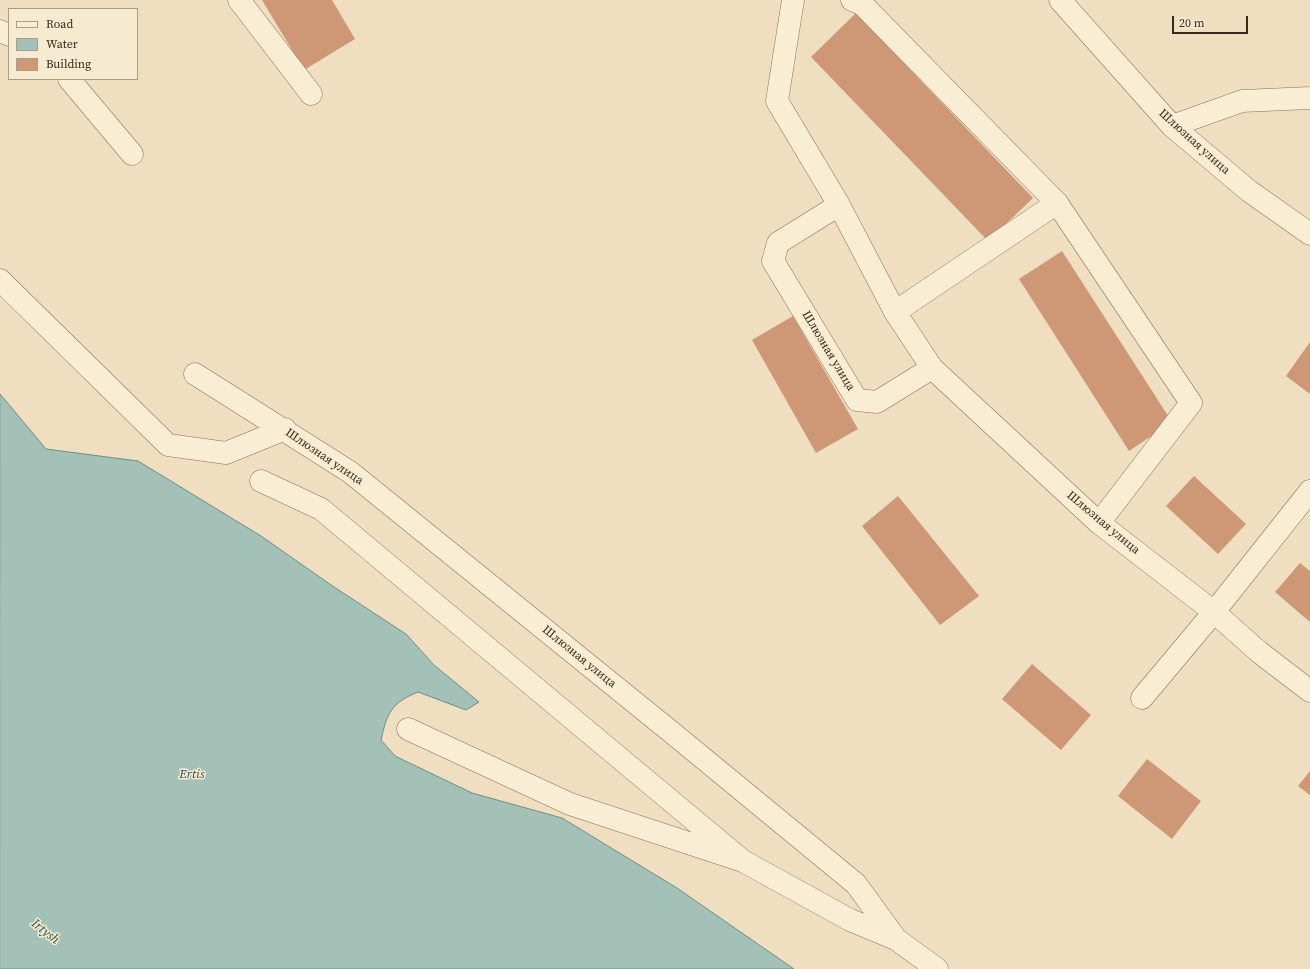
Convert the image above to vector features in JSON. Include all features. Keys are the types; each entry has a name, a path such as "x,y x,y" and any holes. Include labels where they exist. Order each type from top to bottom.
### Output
{"street":[{"path":"239,0 312,94"},
{"path":"793,0 777,101 839,205 895,312 932,368"},
{"path":"852,0 862,4 1057,203 1191,403 1099,523"},
{"name":"Шлюзная улица","path":"1060,0 1172,126 1249,191 1310,234"},
{"path":"70,80 132,154"},
{"path":"1172,126 1242,101 1310,98"},
{"path":"895,312 1057,203"},
{"name":"Шлюзная улица","path":"839,205 778,243 773,261 857,400 877,402 932,368 1099,523 1214,612 1259,652 1310,691"},
{"path":"0,280 168,445 226,453 285,430"},
{"name":"Шлюзная улица","path":"195,374 350,472 664,726 856,884 896,939 937,969"},
{"path":"261,481 321,509 743,860 850,920 896,939"},
{"path":"1142,698 1214,612 1310,491"},
{"path":"408,729 570,804 743,860"}],"water":[{"name":"Ertis","path":"0,394 46,449 138,461 261,536 334,587 406,634 434,665 479,702 466,710 418,692 402,700 396,705 388,716 381,740 395,756 472,793 562,818 677,888 794,969 0,969"}],"building":[{"path":"262,0 332,0 355,39 304,70"},
{"path":"856,13 1033,198 988,241 811,57"},
{"path":"1062,251 1172,422 1129,451 1019,279"},
{"path":"793,316 858,429 816,453 752,340"},
{"path":"1310,342 1310,394 1286,376"},
{"path":"1194,476 1246,524 1218,554 1166,506"},
{"path":"898,496 979,596 940,625 862,526"},
{"path":"1300,563 1310,571 1310,622 1275,592"},
{"path":"1032,664 1091,715 1061,750 1002,699"},
{"path":"1147,759 1201,801 1172,839 1118,796"},
{"path":"1310,771 1310,795 1298,786"}],"water label":[{"name":"Irtysh","path":"45,932"}]}
